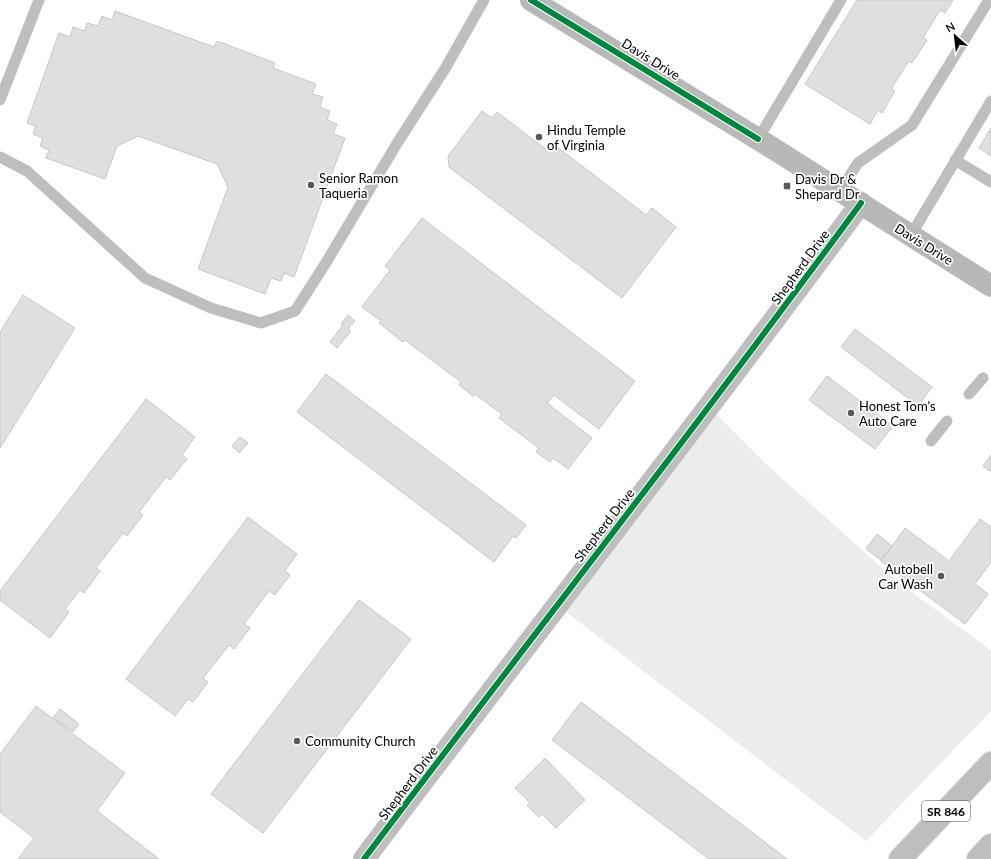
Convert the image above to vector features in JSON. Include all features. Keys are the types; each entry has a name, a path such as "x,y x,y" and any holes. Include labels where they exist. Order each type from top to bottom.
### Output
{"main road":[{"name":"Davis Drive","path":"531,0 758,138 991,286"}],"street":[{"name":"Shepherd Drive","path":"364,859 501,677 748,357 861,203"},
{"name":"SR 846","path":"900,859 991,763"},
{"path":"978,859 991,845"}],"lane":[{"path":"0,100 39,0"},
{"path":"0,157 27,171 145,278 211,308 261,323 295,311 446,67 484,0"},
{"path":"758,138 841,0"},
{"path":"840,190 858,163 912,125 989,0"},
{"path":"911,235 991,101"},
{"path":"955,160 991,182"},
{"path":"969,394 983,378"},
{"path":"931,441 947,421"}],"shaded area":[{"path":"709,407 766,464 899,583 991,650 991,711 866,841 557,605"}],"building":[{"path":"857,0 953,0 945,13 940,10 923,38 927,40 912,63 909,61 891,89 895,91 882,113 878,110 870,124 805,84"},
{"path":"115,11 214,47 217,41 275,63 273,68 316,84 312,94 323,97 320,107 330,111 327,120 337,124 333,134 345,138 294,277 284,273 281,281 271,278 265,294 198,269 228,187 217,164 138,136 117,146 105,179 46,158 49,150 40,146 43,138 33,134 36,126 27,123 59,33 70,37 73,27 85,31 87,23 98,26 102,16 112,20"},
{"path":"482,111 492,118 497,112 547,150 552,143 646,215 652,208 676,227 622,298 449,167 448,156"},
{"path":"991,128 991,156 979,148"},
{"path":"422,218 635,381 599,429 554,395 547,403 592,438 568,469 553,458 550,462 536,452 539,448 499,418 502,414 475,394 473,396 459,385 461,382 405,340 403,342 379,323 381,321 362,307 390,270 385,266"},
{"path":"23,295 75,328 0,448 0,332"},
{"path":"348,315 355,321 348,329 351,331 337,348 330,342 343,325 341,324"},
{"path":"855,329 932,387 918,406 841,347"},
{"path":"326,374 526,525 516,538 513,536 494,562 297,412"},
{"name":"Honest Tom's Auto Care","path":"827,376 893,426 875,449 809,400"},
{"path":"146,399 195,437 182,455 187,459 170,480 166,477 139,512 143,515 127,536 123,533 96,568 100,571 84,593 80,590 65,609 69,612 50,638 0,600 0,591"},
{"path":"240,437 248,443 239,453 232,446"},
{"path":"991,455 991,472 983,466"},
{"path":"248,517 297,554 285,571 290,575 275,595 269,591 244,624 250,628 234,649 229,645 203,678 208,682 193,702 188,699 175,716 126,679"},
{"name":"Autobell Car Wash","path":"980,519 991,527 991,562 975,584 988,594 965,624 881,561 905,528 949,561"},
{"path":"877,534 892,546 881,560 866,549"},
{"path":"359,600 411,639 263,833 211,794"},
{"path":"581,702 787,859 709,859 552,740"},
{"path":"36,706 125,773 97,811 159,859 18,859 34,838 0,812 0,754"},
{"path":"60,709 79,724 73,732 53,718"},
{"path":"545,758 585,800 556,828 542,814 539,817 527,806 530,803 515,788"}],"cycle path":[{"path":"531,0 758,139"},
{"path":"364,859 676,450 861,203"}],"place":[{"name":"Hindu Temple of Virginia","path":"539,137"},
{"name":"Senior Ramon Taqueria","path":"311,185"},
{"name":"Davis Dr & Shepard Dr","path":"787,186"},
{"name":"Honest Tom's Auto Care","path":"851,413"},
{"name":"Autobell Car Wash","path":"941,576"},
{"name":"Community Church","path":"297,741"}]}
